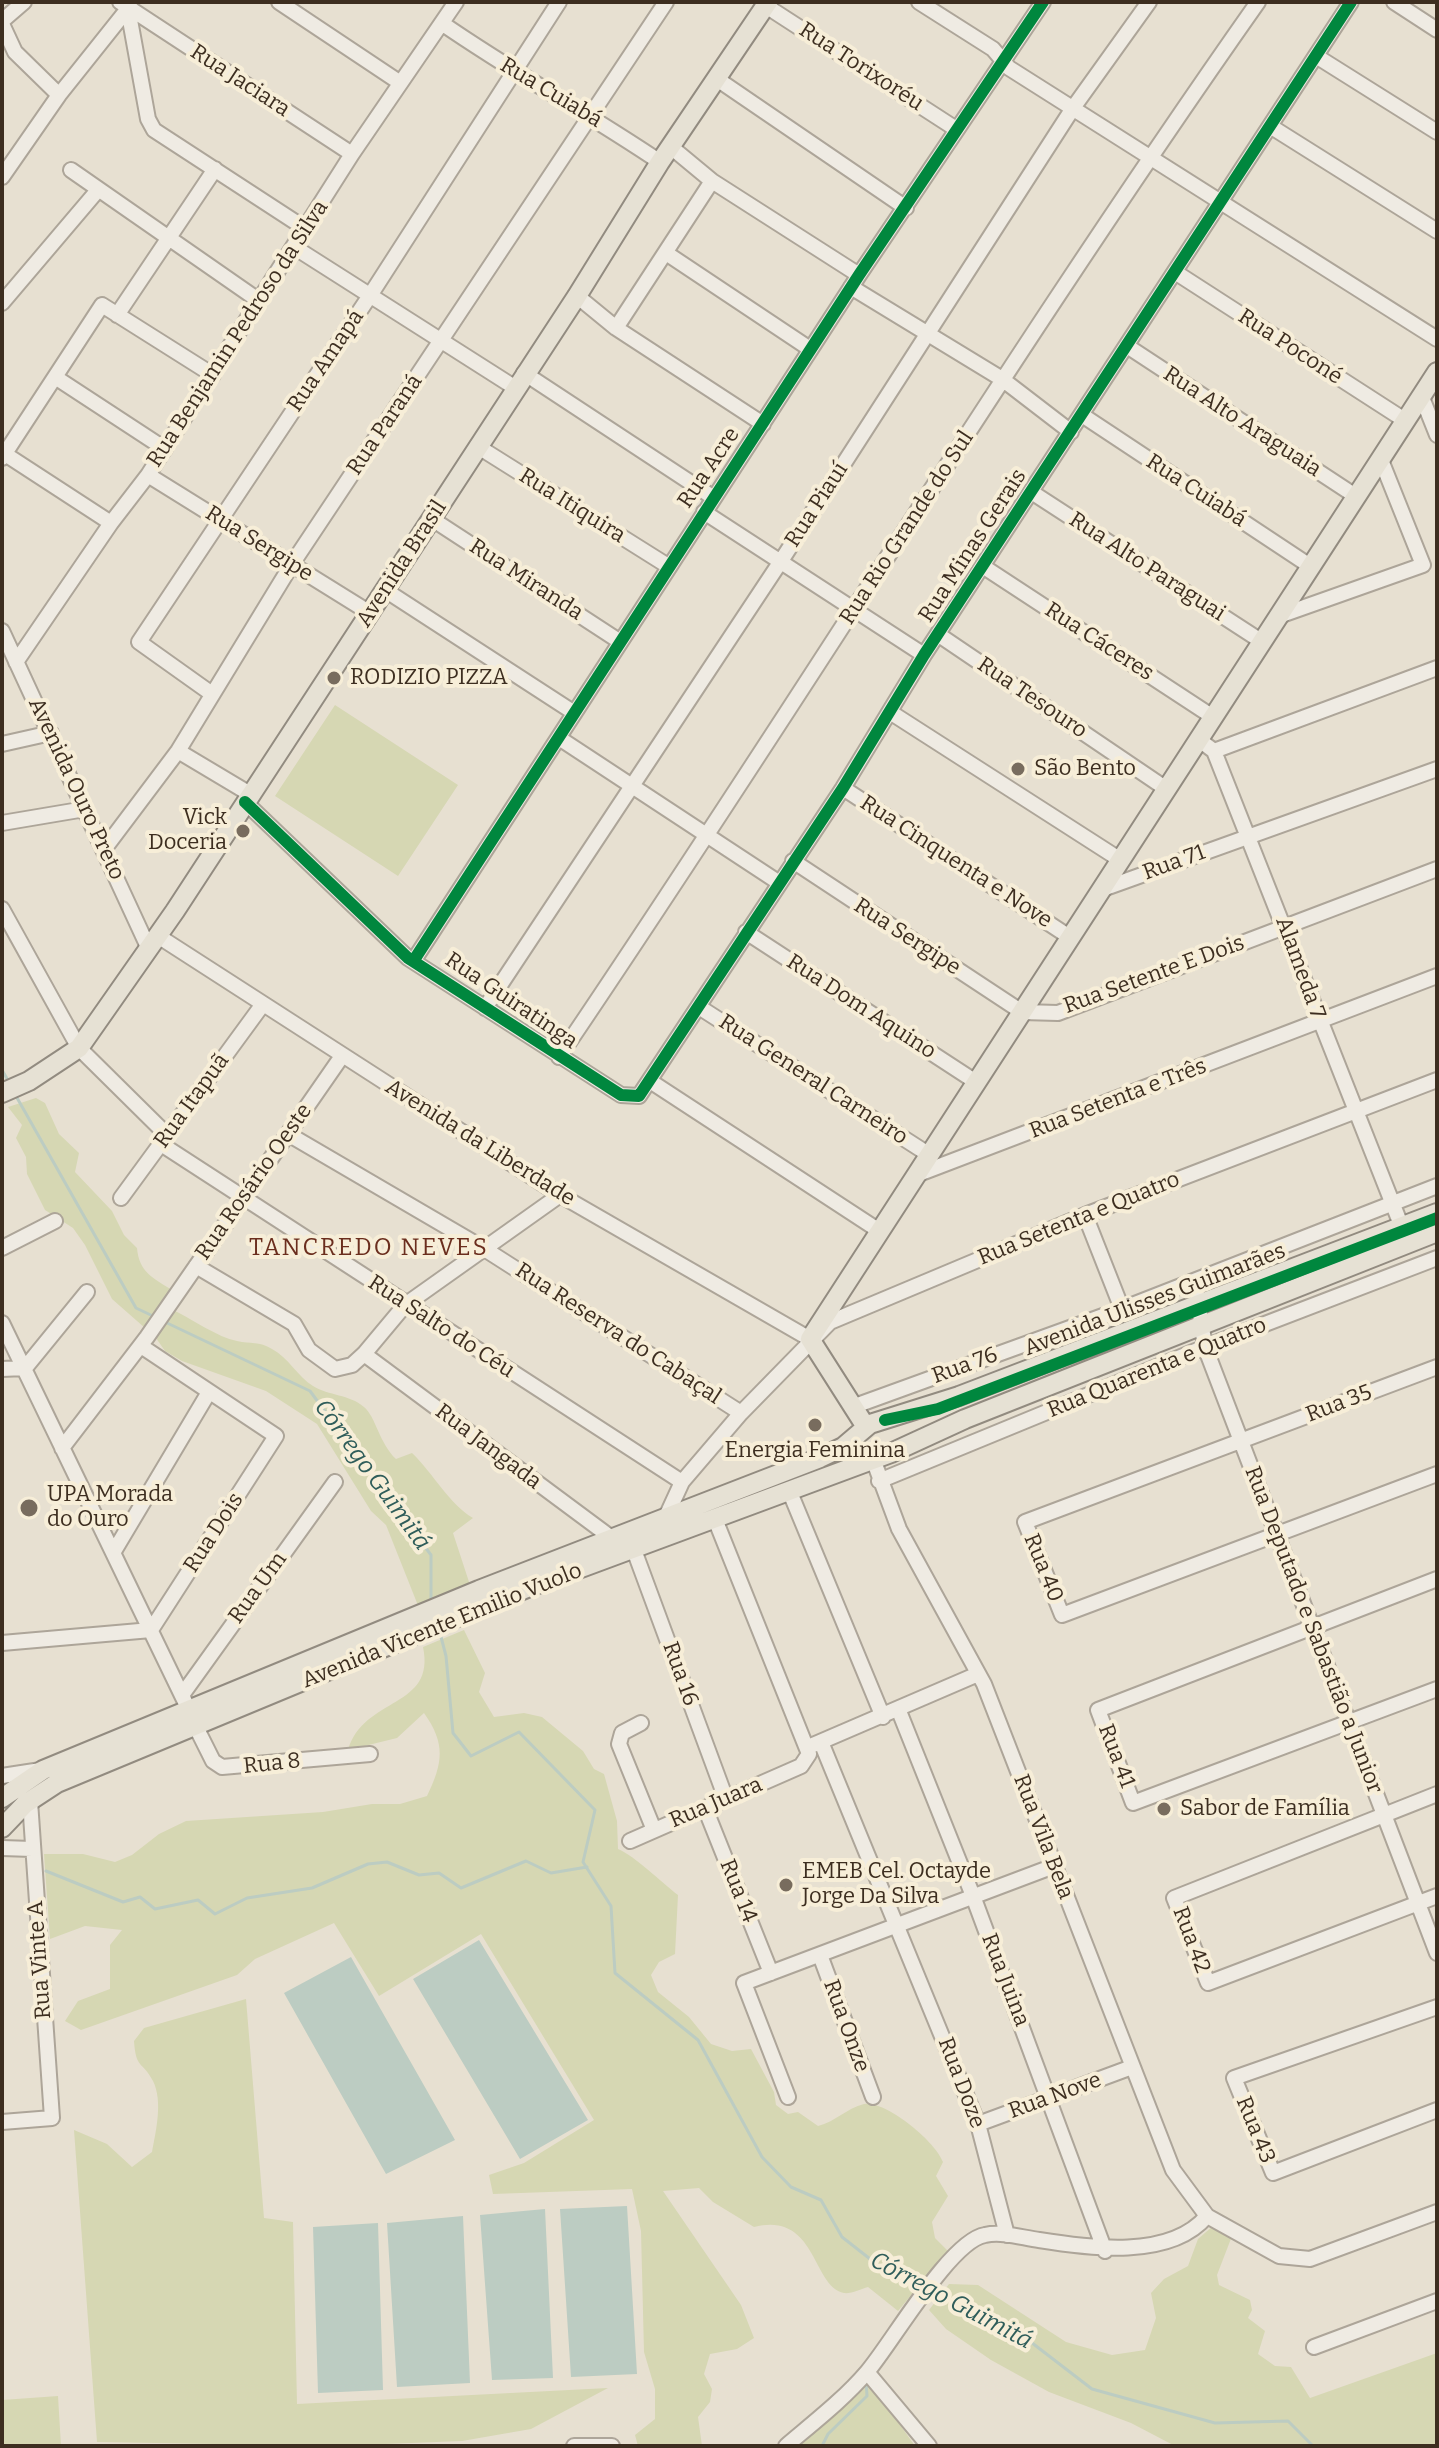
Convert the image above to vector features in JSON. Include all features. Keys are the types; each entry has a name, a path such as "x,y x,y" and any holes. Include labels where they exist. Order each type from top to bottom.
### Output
{"main road":[{"name":"Avenida Brasil","path":"2,1093 29,1081 79,1048 153,942 432,519 665,154 767,4"},
{"path":"873,1459 852,1407 810,1339 1068,936 1437,372"},
{"name":"Avenida Ulisses Guimarães","path":"896,1451 965,1419 1200,1326 1404,1235 1437,1213"},
{"name":"Avenida Ulisses Guimarães","path":"885,1420 1197,1306 1404,1235 1437,1232"},
{"path":"885,1420 896,1433 896,1451"},
{"name":"Avenida Vicente Emilio Vuolo","path":"2,1798 43,1770 407,1629 613,1539 820,1458 885,1420"},
{"name":"Avenida Vicente Emilio Vuolo","path":"456,1608 634,1550 896,1451"},
{"name":"Avenida Vicente Emilio Vuolo","path":"2,1828 30,1801 57,1783 189,1711"}],"street":[{"path":"24,2 2,23 8,56 59,95"},
{"path":"279,2 399,82"},
{"name":"Rua Amapá","path":"212,694 139,642 371,294 511,71 559,2"},
{"name":"Rua Paraná","path":"105,848 178,751 292,564 666,2"},
{"path":"919,2 993,49 1001,60 1073,108 1437,339"},
{"name":"Rua Acre","path":"414,960 810,349 1001,60 1043,2"},
{"name":"Rua Piauí","path":"485,1008 781,561 1073,108 1149,2"},
{"name":"Rua Rio Grande do Sul","path":"559,1057 709,836 1002,379 1150,156 1258,2"},
{"name":"Rua Minas Gerais","path":"650,1081 1351,2"},
{"path":"1394,2 1437,30"},
{"path":"3,174 127,4"},
{"path":"127,4 151,126 306,229"},
{"name":"Rua Jaciara","path":"127,4 352,154"},
{"name":"Rua Torixoréu","path":"767,4 956,129"},
{"name":"Rua Benjamin Pedroso da Silva","path":"16,662 111,523 148,475 447,10"},
{"name":"Rua Cuiabá","path":"447,10 511,71 712,181 927,333 1002,379 1071,432"},
{"path":"1316,56 1437,132"},
{"path":"717,79 906,208"},
{"path":"1270,126 1437,231"},
{"path":"117,315 215,169"},
{"path":"71,170 258,300"},
{"path":"616,328 712,181"},
{"path":"2,303 98,190"},
{"path":"294,247 441,341 519,380 714,498"},
{"path":"666,253 810,349"},
{"name":"Rua Poconé","path":"1175,272 1406,421"},
{"path":"577,296 616,328 763,424"},
{"path":"111,523 4,456 102,305 213,375"},
{"name":"Rua Alto Araguaia","path":"1127,346 1357,497"},
{"path":"55,377 165,449"},
{"path":"1421,395 1437,435"},
{"name":"Rua Cuiabá","path":"1082,415 1310,566"},
{"name":"Rua Itiquira","path":"477,446 668,566"},
{"path":"1279,616 1423,565 1381,460"},
{"name":"Rua Sergipe","path":"148,475 370,613"},
{"name":"Rua Alto Paraguai","path":"1033,493 1261,641"},
{"path":"704,512 924,655"},
{"name":"Rua Miranda","path":"432,519 619,641"},
{"name":"Rua Cáceres","path":"984,567 1213,717"},
{"path":"385,590 573,712"},
{"name":"Rua Tesouro","path":"939,635 1165,788"},
{"name":"Avenida Ouro Preto","path":"3,636 85,809 153,942"},
{"path":"1198,739 1214,751 1437,668"},
{"path":"890,712 1119,859"},
{"path":"2,744 51,733"},
{"path":"559,738 778,882"},
{"name":"Rua Guiratinga","path":"178,751 247,798 408,958 621,1095 639,1096 650,1081"},
{"name":"Alameda 7","path":"1214,751 1404,1235"},
{"name":"Rua 71","path":"1099,890 1437,769"},
{"name":"Rua Cinquenta e Nove","path":"843,788 1068,936"},
{"path":"2,823 85,809"},
{"name":"Rua Sergipe","path":"793,861 1022,1012"},
{"name":"Rua Setente E Dois","path":"1022,1012 1058,1013 1437,869"},
{"name":"Rua Salto do Céu","path":"2,909 79,1048 164,1139 245,1199 405,1305 682,1482"},
{"name":"Rua Dom Aquino","path":"746,932 976,1082"},
{"name":"Avenida da Liberdade","path":"153,942 263,1004 560,1195 810,1339"},
{"name":"Rua Setenta e Três","path":"916,1175 1437,976"},
{"name":"Rua Itapuã","path":"121,1198 263,1004"},
{"name":"Rua General Carneiro","path":"699,1007 928,1154"},
{"name":"Rua Rosário Oeste","path":"144,1341 342,1056"},
{"name":"Rua Setenta e Quatro","path":"665,1519 682,1482 741,1413 810,1339 849,1311 1085,1215 1437,1080"},
{"path":"650,1081 878,1230"},
{"name":"Rua Reserva do Cabaçal","path":"288,1134 483,1248 741,1413"},
{"name":"Rua 76","path":"852,1407 1195,1282 1437,1186"},
{"path":"196,1266 294,1324 309,1350 335,1369 352,1365 405,1305 560,1195"},
{"path":"1085,1215 1122,1309"},
{"path":"2,1248 55,1221"},
{"name":"Rua Quarenta e Quatro","path":"879,1481 1205,1347 1437,1258"},
{"name":"Rua Deputado e Sabastião a Junior","path":"1195,1282 1205,1347 1437,1953"},
{"path":"2,1369 25,1368 87,1292"},
{"name":"Rua 8","path":"2,1323 213,1761 229,1769 370,1754"},
{"path":"62,1448 144,1341 209,1392 113,1553"},
{"name":"Rua Jangada","path":"364,1354 613,1539"},
{"name":"Rua 35","path":"1241,1441 1437,1367"},
{"name":"Rua Dois","path":"151,1630 276,1436 209,1392"},
{"name":"Rua 40","path":"1241,1441 1025,1522 1062,1615 1277,1534"},
{"name":"Rua Vila Bela","path":"873,1459 899,1529 978,1674 1173,2170 1207,2216"},
{"path":"1277,1534 1437,1474"},
{"name":"Rua Um","path":"189,1711 335,1482"},
{"path":"789,1490 883,1717"},
{"name":"Rua Doze","path":"715,1519 898,1925 978,2124 1007,2235"},
{"name":"Rua 16","path":"634,1550 726,1799"},
{"path":"1312,1625 1437,1579"},
{"name":"Rua 41","path":"1312,1625 1098,1710 1128,1790 1133,1803 1349,1723"},
{"path":"2,1643 151,1630"},
{"path":"814,1744 899,1711 978,1674"},
{"path":"1349,1723 1437,1689"},
{"name":"Rua Juina","path":"899,1711 973,1896 1105,2251"},
{"path":"641,1723 622,1733 619,1744 654,1830"},
{"name":"Rua Juara","path":"630,1841 801,1766 814,1744"},
{"path":"2,1776 43,1770"},
{"path":"1384,1815 1437,1794"},
{"name":"Rua Vinte A","path":"2,2122 52,2118 30,1801"},
{"name":"Rua 14","path":"705,1808 771,1973"},
{"name":"Rua 42","path":"1384,1815 1174,1898 1208,1983 1418,1903"},
{"path":"2,1848 32,1849"},
{"path":"788,2097 744,1983 1054,1866"},
{"path":"1418,1903 1437,1896"},
{"name":"Rua Onze","path":"820,1955 873,2097"},
{"name":"Rua 43","path":"1437,2007 1234,2078 1273,2173 1437,2110"},
{"name":"Rua Nove","path":"978,2124 1132,2067"},
{"path":"786,2446 867,2372 941,2273 967,2243 984,2235 1007,2235 1105,2251 1164,2242 1199,2226 1207,2216 1279,2256 1310,2259 1437,2212"},
{"path":"1314,2347 1437,2301"},
{"path":"867,2372 929,2446"},
{"path":"574,2446 612,2446"}],"green space":[{"path":"335,705 458,785 398,876 275,796"},
{"path":"36,1098 45,1103 59,1134 79,1153 75,1172 112,1211 124,1235 137,1248 144,1269 172,1290 145,1328 112,1299 85,1245 73,1228 45,1210 27,1174 26,1157 16,1138 22,1125 8,1107"},
{"path":"175,1311 229,1339 267,1346 313,1386 364,1407 390,1453 396,1459 412,1453 456,1505 473,1518 453,1533 470,1585 419,1608 386,1525 371,1511 317,1424 266,1391 182,1361 165,1351 156,1338"},
{"path":"464,1630 485,1673 479,1692 494,1717 524,1713 542,1717 583,1751 594,1769 604,1774 617,1821 618,1849 678,1895 675,1954 659,1962 651,1975 658,1992 689,2017 711,2044 732,2051 751,2049 774,2092 776,2105 788,2114 798,2112 818,2126 858,2106 873,2105 909,2124 931,2144 943,2162 936,2176 948,2196 932,2222 935,2238 948,2251 898,2311 868,2287 847,2293 834,2288 802,2239 790,2230 775,2225 754,2227 713,2202 699,2188 663,2191 741,2305 754,2338 737,2349 710,2354 704,2374 712,2389 710,2402 698,2417 702,2446 638,2446 635,2435 655,2419 655,2389 644,2352 641,2231 632,2189 493,2194 489,2175 524,2163 594,2120 481,1934 379,1996 334,1923 255,1959 237,1975 81,2030 65,2021 78,2001 110,1989 110,1945 122,1930 85,1926 50,1939 44,1854 83,1854 115,1862 132,1855 159,1834 186,1821 323,1812 372,1804 400,1804 427,1796 440,1754 436,1734 424,1713 397,1738 348,1750 356,1733 368,1720 409,1693 419,1682 424,1667 423,1647"},
{"path":"246,1999 264,2218 293,2222 297,2404 608,2388 531,2429 462,2441 334,2446 97,2442 74,2130 107,2144 132,2167 152,2152 158,2098 153,2081 138,2061 134,2041 144,2028"},
{"path":"1213,2226 1232,2236 1217,2275 1219,2285 1250,2300 1252,2310 1248,2318 1265,2331 1258,2354 1275,2366 1291,2367 1310,2398 1437,2353 1437,2446 1175,2446 1131,2423 1049,2392 991,2360 946,2329 929,2310 949,2284 978,2285 1066,2342 1112,2355 1145,2350 1156,2318 1151,2293 1164,2279 1188,2266 1198,2239"},
{"path":"866,2377 915,2446 791,2446"},
{"path":"58,2396 61,2446 2,2446 2,2400"}],"shaded area":[{"path":"479,1940 588,2120 520,2159 413,1979"},
{"path":"351,1957 455,2140 386,2174 284,1993"},
{"path":"627,2206 637,2374 571,2377 560,2209"},
{"path":"545,2209 553,2378 492,2380 480,2215"},
{"path":"463,2216 470,2383 397,2387 387,2223"},
{"path":"378,2223 383,2390 318,2393 313,2227"}],"waterway":[{"name":"Córrego Guimitá","path":"2,1070 9,1082"},
{"name":"Córrego Guimitá","path":"16,1096 136,1308 155,1317"},
{"name":"Córrego Guimitá","path":"165,1322 310,1391 431,1555 431,1603"},
{"name":"Córrego Guimitá","path":"440,1633 446,1656 453,1733 471,1756 519,1732 595,1810 583,1862 611,1906 615,1973 698,2040 762,2157 791,2187 821,2200 842,2237 888,2273 921,2287"},
{"path":"46,1871 123,1902 140,1897 155,1909 198,1900 215,1914 247,1898 312,1888 368,1864 387,1862 419,1875 439,1873 461,1888 526,1861 551,1873 587,1867"},
{"name":"Córrego Guimitá","path":"932,2292 1023,2336 1092,2389 1215,2423 1288,2421 1313,2446"},
{"path":"822,2446 828,2434 867,2396 866,2380"}],"cycle path":[{"path":"414,960 859,275 1043,2"},
{"path":"245,802 408,958 621,1095 639,1096 843,788 924,655 1351,2"},
{"path":"885,1420 938,1409 1437,1218"}],"place":[{"name":"RODIZIO PIZZA","path":"334,678"},
{"name":"São Bento","path":"1018,769"},
{"name":"Vick Doceria","path":"243,831"},
{"name":"Energia Feminina","path":"815,1425"},
{"name":"UPA Morada do Ouro","path":"29,1508"},
{"name":"Sabor de Família","path":"1164,1809"},
{"name":"EMEB Cel. Octayde Jorge Da Silva","path":"786,1885"}],"district":[{"name":"TANCREDO NEVES","path":"369,1248"}]}
